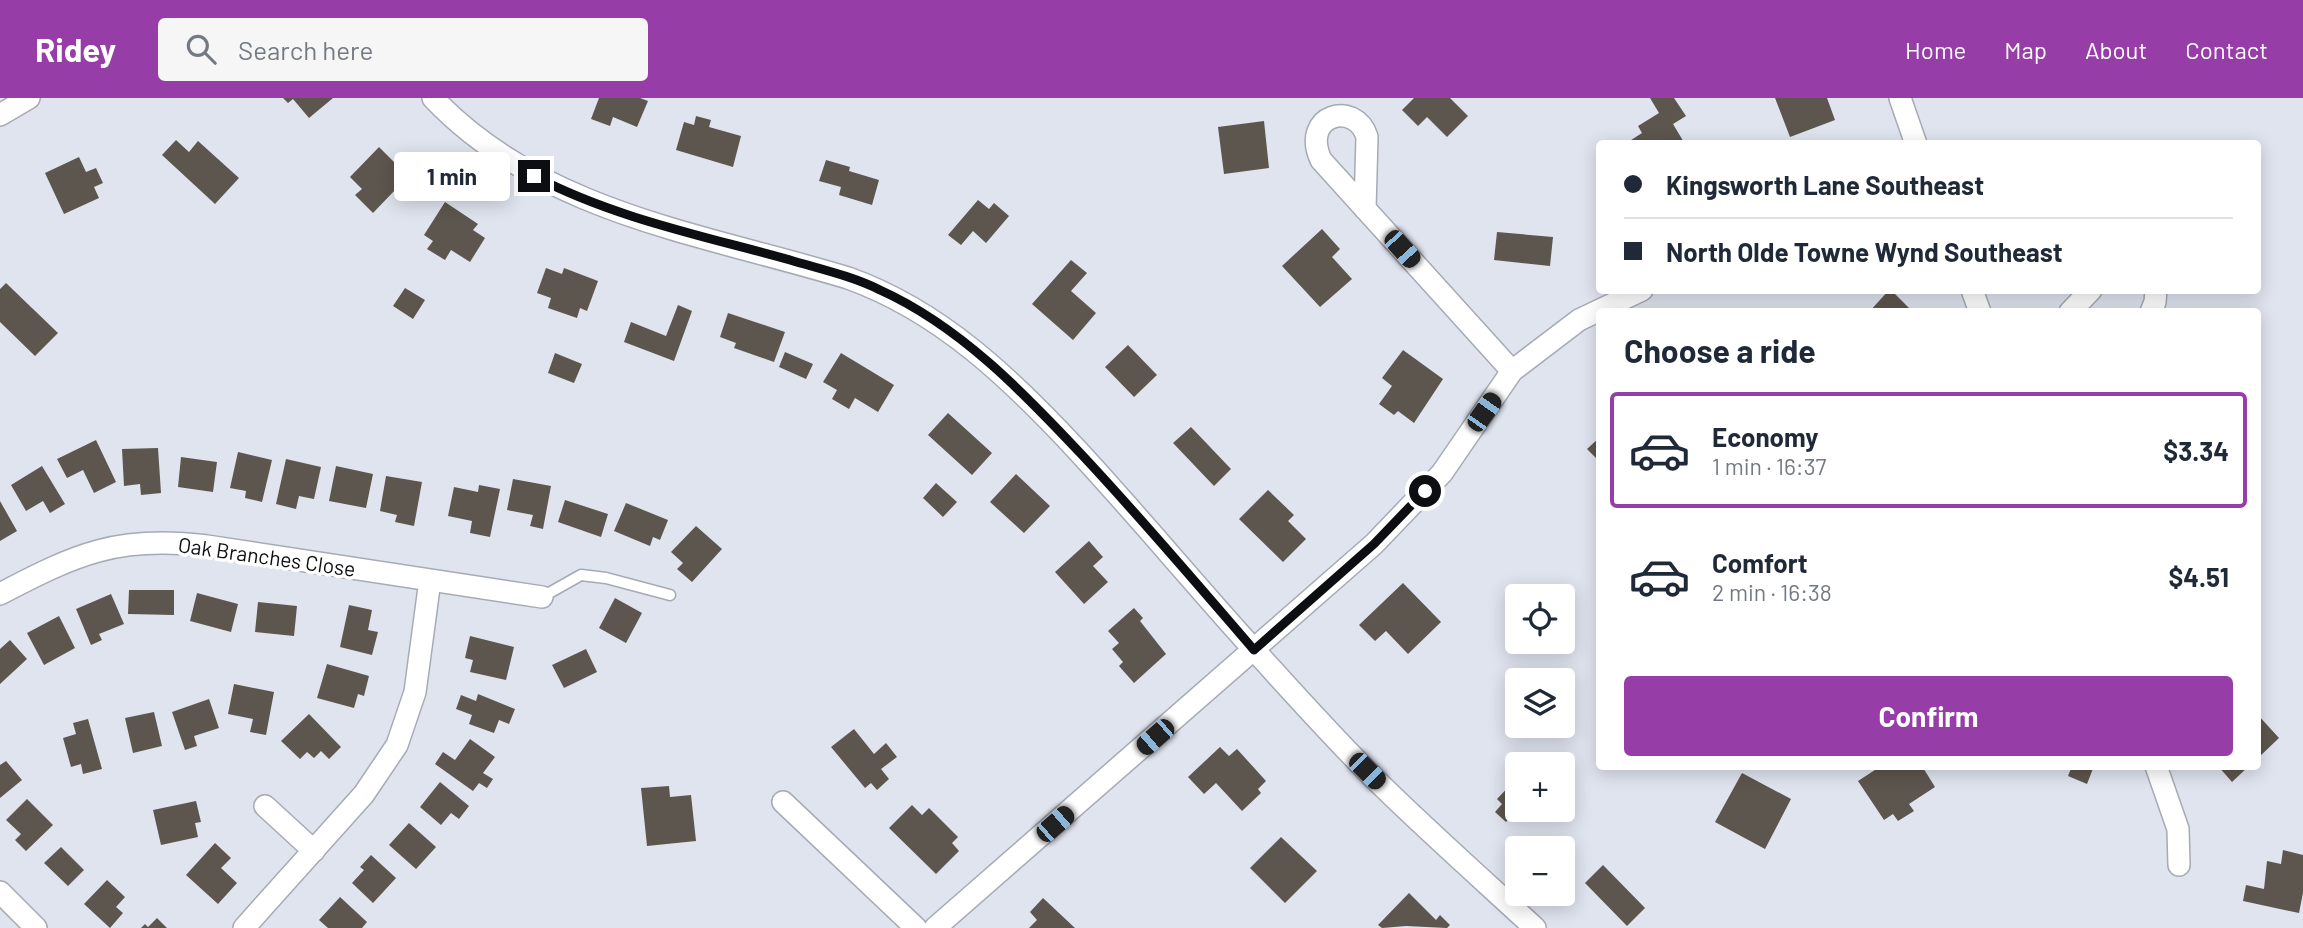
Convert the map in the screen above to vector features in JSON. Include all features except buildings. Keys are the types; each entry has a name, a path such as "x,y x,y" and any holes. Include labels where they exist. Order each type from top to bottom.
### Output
{"street":[{"path":"0,115 29,98"},
{"path":"433,98 491,149 520,168 573,195 636,217 878,288 933,319 986,360 1033,404 1111,486 1254,650 1381,786 1535,928"},
{"path":"1900,98 1915,140"},
{"path":"1366,209 1513,372"},
{"path":"1604,308 1634,294"},
{"path":"2074,308 2087,294"},
{"path":"935,928 1374,544 1442,473 1513,372 1579,320 1596,312"},
{"name":"Oak Branches Close","path":"0,594 72,558 97,550 152,542 207,546 542,597"},
{"path":"244,928 364,794 397,745 415,692 430,580"},
{"path":"2157,770 2178,829 2179,865"},
{"path":"783,802 916,928"},
{"path":"265,806 314,851"},
{"path":"0,891 36,928"}],"lane":[{"path":"542,597 581,575 606,578 670,595"}],"route":[{"path":"534,176 599,205 878,288 933,319 986,360 1033,404 1111,486 1254,650 1374,544 1425,491"}]}
